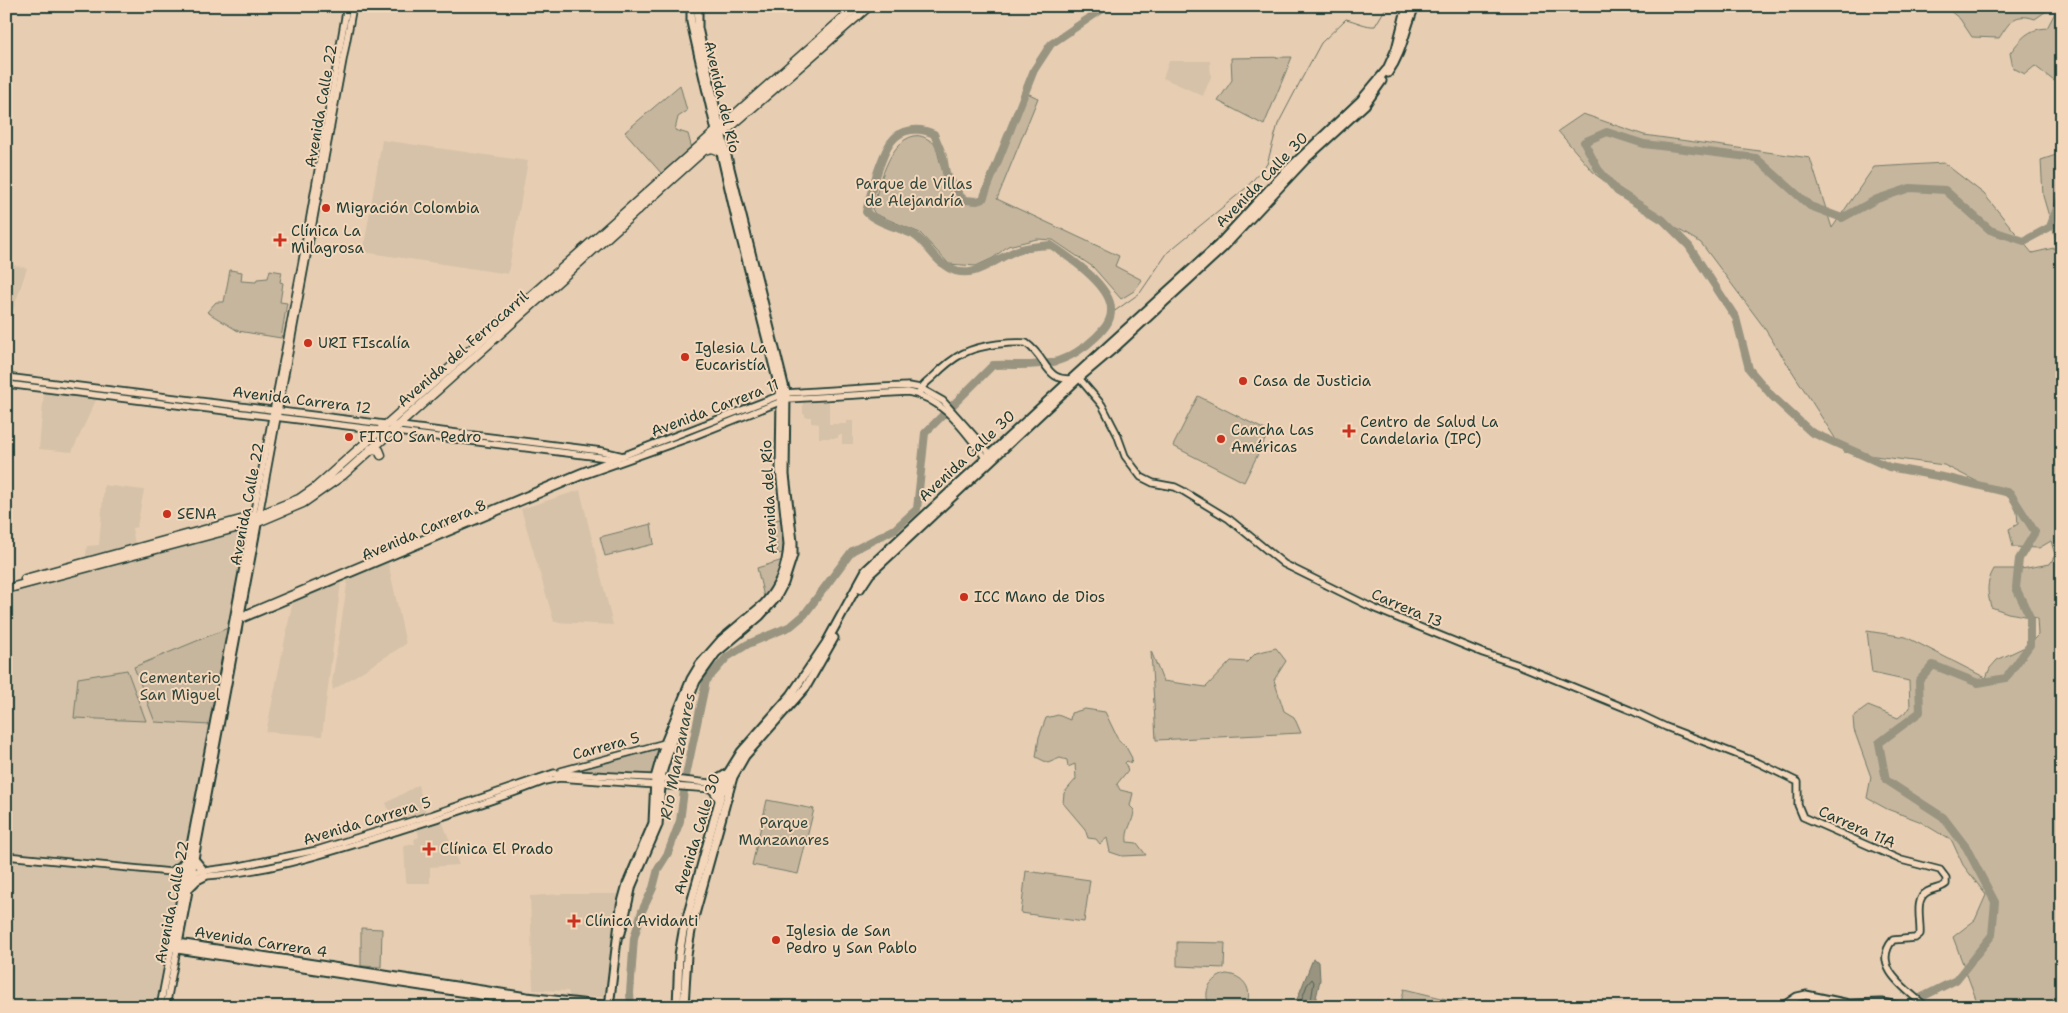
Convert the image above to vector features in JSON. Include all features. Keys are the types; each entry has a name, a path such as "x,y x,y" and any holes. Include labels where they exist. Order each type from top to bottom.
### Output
{"main road":[{"name":"Avenida del Río","path":"658,781 696,681 704,668 725,644 768,608 779,593 790,568 793,542 785,475 784,397 691,22 691,6"},
{"name":"Avenida del Río","path":"611,1006 626,907 632,886 658,825 658,781 665,743 691,679 700,664 721,640 764,604 779,583 788,544 780,470 784,397 720,151 719,133 698,28 698,6"},
{"name":"Avenida del Ferrocarril","path":"6,589 239,527 299,499 316,488 719,133 857,6"},
{"name":"Avenida del Ferrocarril","path":"6,584 255,519 303,504 343,475 371,449 386,428 397,424 498,337 704,150 719,133 869,6"},
{"name":"Avenida Calle 30","path":"677,1005 682,932 719,799 745,756 806,687 870,574 1070,380 1218,245 1283,174 1361,100 1387,69 1396,49 1404,17 1409,6"},
{"name":"Avenida Calle 30","path":"684,1007 687,955 692,924 728,773 748,743 791,694 826,643 866,570 1222,249 1307,158 1365,105 1396,62 1414,6"},
{"path":"704,150 712,148 720,151"},
{"path":"371,449 379,450 381,455"},
{"name":"Avenida Calle 22","path":"176,946 250,536 255,519"},
{"name":"Avenida Calle 22","path":"236,620 242,602 255,519"},
{"path":"239,527 244,528 250,536"},
{"path":"719,799 712,785 728,773"},
{"path":"191,858 205,873 185,889 171,872 191,858"},
{"name":"Avenida Carrera 4","path":"176,946 617,1007"},
{"name":"Avenida Carrera 4","path":"176,946 559,1007"},
{"path":"1782,1007 1797,996 1806,995 1849,1004 1882,1003 1904,1007"}],"street":[{"name":"Avenida Calle 22","path":"276,413 347,6"},
{"name":"Avenida Calle 22","path":"255,519 353,6"},
{"path":"919,391 950,361 966,351 980,346 1004,343 1026,344 1038,354 1049,371 1060,379 1070,380 1079,378"},
{"name":"Avenida Carrera 12","path":"6,377 616,459 625,457"},
{"name":"Carrera 13","path":"1079,378 1102,405 1117,434 1125,456 1141,477 1153,483 1175,487 1183,491 1229,519 1284,564 1373,608 1630,710 1666,727 1759,763 1788,777 1798,782 1798,805 1804,817"},
{"name":"Avenida Carrera 12","path":"6,384 276,413"},
{"name":"Avenida Carrera 11","path":"625,457 784,397 919,391 941,403 990,458"},
{"path":"397,424 602,451 625,457"},
{"name":"Avenida Carrera 8","path":"236,620 625,457"},
{"name":"Avenida Carrera 8","path":"236,620 255,609 572,475 616,459"},
{"path":"242,602 247,608 255,609"},
{"name":"Carrera 5","path":"554,773 665,743"},
{"name":"Avenida Carrera 5","path":"205,873 318,850 421,818 554,773 726,787"},
{"name":"Avenida Carrera 5","path":"6,856 188,874 262,870 318,856 442,817 545,781 559,778 658,781"},
{"name":"Carrera 11A","path":"1804,817 1901,860 1940,870 1946,878 1946,884 1941,888 1923,894 1920,900 1920,934 1910,940 1893,940 1886,952 1886,967 1926,1007"},
{"name":"Avenida Calle 22","path":"160,1007 176,946"},
{"name":"Avenida Calle 22","path":"166,1007 176,946"}],"shaded area":[{"path":"1169,61 1210,61 1211,77 1203,96 1163,78"},
{"path":"382,140 528,161 508,274 363,252"},
{"path":"6,224 12,225 12,246 9,264 27,268 10,319 6,318"},
{"path":"44,391 97,398 72,452 39,449"},
{"path":"829,401 829,424 846,424 846,421 853,421 853,444 842,444 842,435 838,435 838,438 819,438 819,424 811,423 811,417 805,417 805,414 803,414 803,402"},
{"path":"104,485 144,490 137,527 132,528 135,544 86,556 87,546 99,545"},
{"path":"580,490 613,625 554,622 521,509"},
{"path":"258,522 166,1007 6,1007 6,590"},
{"path":"388,562 406,644 333,690 332,683 348,578"},
{"path":"341,582 322,736 266,732 292,605 295,601"},
{"path":"418,785 427,815 394,825 386,803"},
{"name":"Clínica El Prado","path":"441,818 459,865 430,867 430,883 406,883 404,846 415,844 414,839 419,837 417,828"},
{"name":"Clínica Avidanti","path":"621,894 607,997 570,997 568,991 533,990 530,896"}],"green space":[{"path":"1944,6 2062,6 2062,71 2058,71 2054,81 2035,66 2025,74 2013,68 2010,53 2021,39 2029,33 2034,30 2047,28 2056,11 2052,7 2035,19 2022,17 2013,20 1999,38 1972,37 1960,19"},
{"path":"1292,57 1264,125 1218,101 1232,80 1231,58"},
{"path":"680,85 687,111 678,117 675,130 688,134 692,149 662,174 625,132"},
{"name":"Parque de Villas de Alejandría","path":"1027,93 1038,98 997,199 1119,256 1115,266 1142,280 1134,291 1121,299 1093,267 1053,240 1037,239 1008,246 993,258 976,266 949,264 920,233 875,214 872,209 891,156 905,140 914,136 920,136 935,144 948,187 958,200 964,203 984,202"},
{"path":"1583,114 1644,135 1810,158 1832,228 1874,167 1944,163 1984,194 2032,253 2058,247 2043,196 2041,160 2062,153 2062,1007 1979,1007 1953,937 1975,920 1986,895 1963,865 1952,841 1919,821 1887,809 1867,798 1871,777 1854,730 1853,717 1868,706 1898,718 1910,708 1909,681 1872,673 1867,631 1906,637 1986,678 1990,668 1997,660 2027,646 2038,635 2037,618 2008,613 1991,607 1988,583 1994,569 2021,569 2050,564 2055,555 2051,541 2039,548 2013,547 2009,529 2018,524 2017,512 2010,498 1944,465 1844,452 1763,326 1701,243 1637,205 1595,174 1558,131"},
{"path":"230,270 242,272 241,281 256,282 257,279 268,278 270,270 282,272 280,282 283,283 280,302 287,303 281,338 238,331 207,312 216,302 224,302"},
{"name":"Cancha Las Américas","path":"1198,396 1269,432 1244,482 1173,446"},
{"path":"781,519 784,536 783,553 778,554 772,520"},
{"path":"651,524 654,544 605,556 600,537"},
{"path":"783,560 776,585 765,601 757,568"},
{"name":"Cementerio San Miguel","path":"228,628 210,725 155,722 134,667"},
{"path":"1276,648 1286,661 1274,680 1284,711 1294,717 1301,733 1156,740 1151,651 1163,681 1206,687 1231,661 1247,662 1256,653"},
{"path":"127,670 146,721 74,718 78,678"},
{"path":"1085,709 1105,712 1119,741 1126,747 1132,758 1131,763 1127,761 1125,763 1128,770 1117,784 1120,790 1133,793 1130,806 1134,810 1134,814 1127,833 1127,842 1137,843 1146,855 1122,856 1110,852 1107,838 1100,844 1096,839 1088,838 1085,829 1063,803 1064,793 1076,779 1075,764 1068,767 1067,760 1060,758 1048,763 1036,757 1039,737 1046,718 1058,715 1070,720 1071,713"},
{"path":"662,746 653,776 570,771"},
{"name":"Parque Manzanares","path":"767,800 814,809 798,874 752,865"},
{"path":"1026,871 1090,880 1084,922 1021,913"},
{"path":"361,928 382,929 381,967 361,966"},
{"path":"1177,942 1225,943 1224,968 1177,966"},
{"path":"1226,974 1238,977 1246,984 1249,995 1245,1007 1210,1007 1207,996 1209,986 1220,976"},
{"path":"1404,989 1471,1005 1470,1007 1400,1007"}],"water":[{"path":"1313,959 1319,962 1320,980 1314,1007 1294,1007"}],"waterway":[{"name":"Río Manzanares","path":"631,1007 630,993 634,938 642,911 653,888 658,869 668,853 680,821 686,776 706,681 727,657 748,644 791,626 804,615 852,551 895,529 917,509 925,433 993,365 1047,364 1060,360 1092,341 1104,329 1110,319 1110,302 1098,283 1051,245 1012,252 976,271 957,271 942,264 923,242 914,235 870,216 866,212 883,156 895,137 905,131 923,130 934,134 943,156 946,173 961,197 965,200 977,201 983,199 1034,70 1051,44 1107,6"},
{"path":"1112,313 1140,293 1168,252 1246,188 1267,164 1278,124 1321,43 1346,19 1375,26 1387,6"},
{"path":"1902,1007 1956,980 1992,935 1995,902 1966,847 1943,817 1886,780 1879,743 1920,712 1919,681 1933,665 1978,683 2006,678 2030,645 2030,617 2016,588 2019,559 2035,532 2010,493 1948,478 1889,467 1811,432 1772,396 1749,369 1736,318 1689,246 1663,220 1617,191 1598,169 1584,142 1607,132 1644,144 1756,158 1810,206 1842,218 1877,199 1910,188 1945,190 1990,230 2024,241 2050,227 2062,195"}],"place":[{"name":"Migración Colombia","path":"326,208"},
{"name":"Clínica La Milagrosa","path":"280,240"},
{"name":"URI FIscalía","path":"308,343"},
{"name":"Iglesia La Eucaristía","path":"685,357"},
{"name":"Casa de Justicia","path":"1243,381"},
{"name":"Centro de Salud La Candelaria (IPC)","path":"1349,431"},
{"name":"FITCO San Pedro","path":"349,437"},
{"name":"Cancha Las Américas","path":"1221,439"},
{"name":"SENA","path":"167,514"},
{"name":"ICC Mano de Dios","path":"964,597"},
{"name":"Clínica El Prado","path":"429,849"},
{"name":"Clínica Avidanti","path":"574,921"},
{"name":"Iglesia de San Pedro y San Pablo","path":"776,940"}]}
